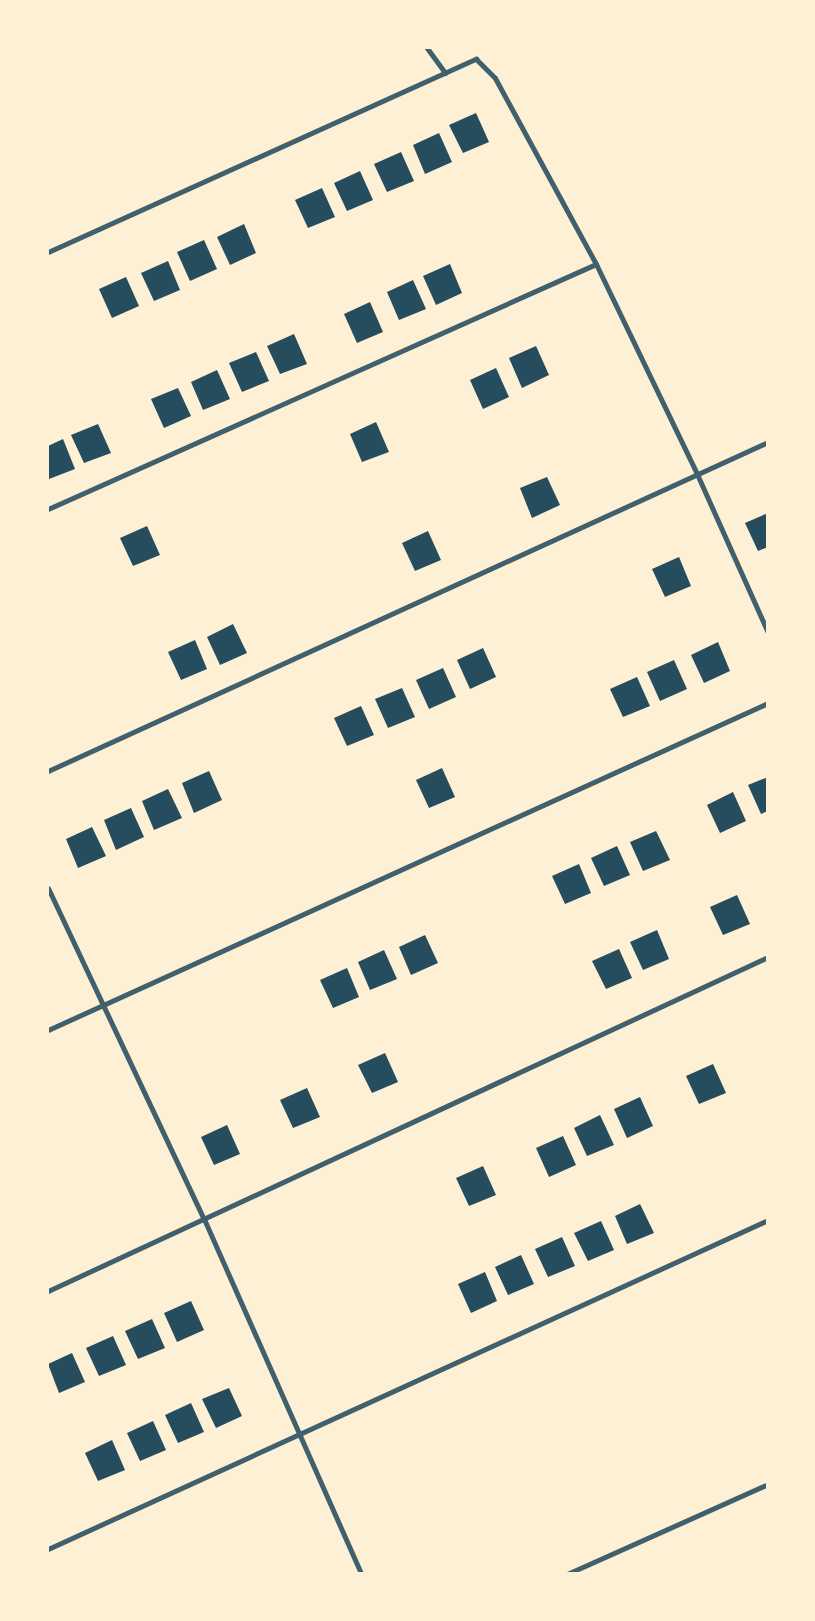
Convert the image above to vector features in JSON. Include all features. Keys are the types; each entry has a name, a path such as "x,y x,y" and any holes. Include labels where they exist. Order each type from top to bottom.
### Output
{"street":[{"path":"427,48 445,73"},
{"path":"48,252 476,59 495,78 596,264 697,474 768,633"},
{"path":"48,509 596,264"},
{"path":"48,771 768,442"},
{"path":"48,1030 768,703"},
{"path":"48,888 100,1005 204,1219 361,1574"},
{"path":"48,1290 768,957"},
{"path":"48,1549 768,1220"},
{"path":"567,1574 768,1484"}],"building":[{"path":"476,113 489,142 463,153 449,125"},
{"path":"439,133 452,162 425,174 413,145"},
{"path":"401,152 414,181 387,192 374,164"},
{"path":"360,171 373,200 347,211 334,183"},
{"path":"322,188 335,217 308,228 295,200"},
{"path":"244,224 256,253 230,265 217,237"},
{"path":"204,240 217,269 190,281 177,252"},
{"path":"168,261 180,290 154,301 141,273"},
{"path":"450,264 462,293 436,305 423,276"},
{"path":"126,277 139,306 112,318 99,289"},
{"path":"413,280 426,309 399,320 387,292"},
{"path":"370,302 383,332 357,343 344,314"},
{"path":"294,334 307,364 280,374 267,346"},
{"path":"536,346 549,375 522,388 509,358"},
{"path":"256,352 269,381 242,392 229,363"},
{"path":"496,368 509,397 483,409 470,380"},
{"path":"217,370 230,399 203,410 191,382"},
{"path":"178,388 191,416 164,428 151,399"},
{"path":"376,422 389,452 362,462 350,434"},
{"path":"98,424 111,453 84,463 71,435"},
{"path":"63,439 75,469 49,479 48,446"},
{"path":"547,477 560,505 532,518 520,488"},
{"path":"768,513 768,547 758,551 745,523"},
{"path":"147,526 160,555 133,566 120,538"},
{"path":"428,531 441,560 415,571 402,543"},
{"path":"679,557 691,586 665,597 652,569"},
{"path":"233,624 247,653 220,665 207,637"},
{"path":"195,640 207,669 181,680 168,652"},
{"path":"718,642 730,671 704,683 691,655"},
{"path":"483,648 496,677 470,689 457,660"},
{"path":"674,660 687,689 660,701 647,672"},
{"path":"443,668 456,697 429,709 416,680"},
{"path":"637,677 650,706 623,717 610,689"},
{"path":"402,688 415,717 388,728 375,699"},
{"path":"361,706 374,735 347,746 334,718"},
{"path":"442,768 455,797 429,808 416,780"},
{"path":"209,771 222,800 194,813 182,783"},
{"path":"768,777 768,811 761,814 748,785"},
{"path":"168,789 182,818 154,830 142,801"},
{"path":"733,792 746,821 720,833 707,805"},
{"path":"131,808 144,837 116,850 104,820"},
{"path":"92,827 106,856 78,868 66,839"},
{"path":"656,831 670,860 643,871 630,842"},
{"path":"617,846 630,875 604,886 591,858"},
{"path":"579,864 591,893 565,904 552,876"},
{"path":"737,895 750,924 723,935 710,907"},
{"path":"657,930 669,959 643,970 630,942"},
{"path":"425,935 438,963 411,975 399,947"},
{"path":"619,949 632,978 606,989 592,961"},
{"path":"384,950 397,979 370,990 358,962"},
{"path":"347,968 359,997 333,1008 320,980"},
{"path":"385,1053 398,1082 372,1093 358,1065"},
{"path":"713,1064 726,1093 699,1104 686,1076"},
{"path":"307,1088 320,1117 293,1128 280,1100"},
{"path":"640,1097 653,1126 627,1138 614,1109"},
{"path":"600,1115 614,1145 587,1156 574,1128"},
{"path":"227,1125 240,1154 214,1165 201,1137"},
{"path":"563,1136 576,1165 549,1177 536,1148"},
{"path":"483,1166 496,1195 469,1206 456,1178"},
{"path":"640,1204 654,1233 627,1244 615,1216"},
{"path":"601,1221 614,1250 588,1261 574,1233"},
{"path":"562,1237 575,1266 548,1277 535,1249"},
{"path":"521,1255 534,1284 508,1295 495,1267"},
{"path":"485,1272 497,1301 471,1313 458,1284"},
{"path":"191,1301 204,1330 177,1342 164,1313"},
{"path":"152,1319 165,1348 138,1359 125,1331"},
{"path":"113,1336 126,1365 99,1376 86,1348"},
{"path":"72,1353 85,1382 59,1393 48,1364"},
{"path":"229,1388 242,1416 216,1428 202,1399"},
{"path":"191,1403 204,1432 178,1443 165,1415"},
{"path":"153,1421 166,1450 140,1461 127,1433"},
{"path":"112,1440 125,1470 98,1481 85,1453"}]}
